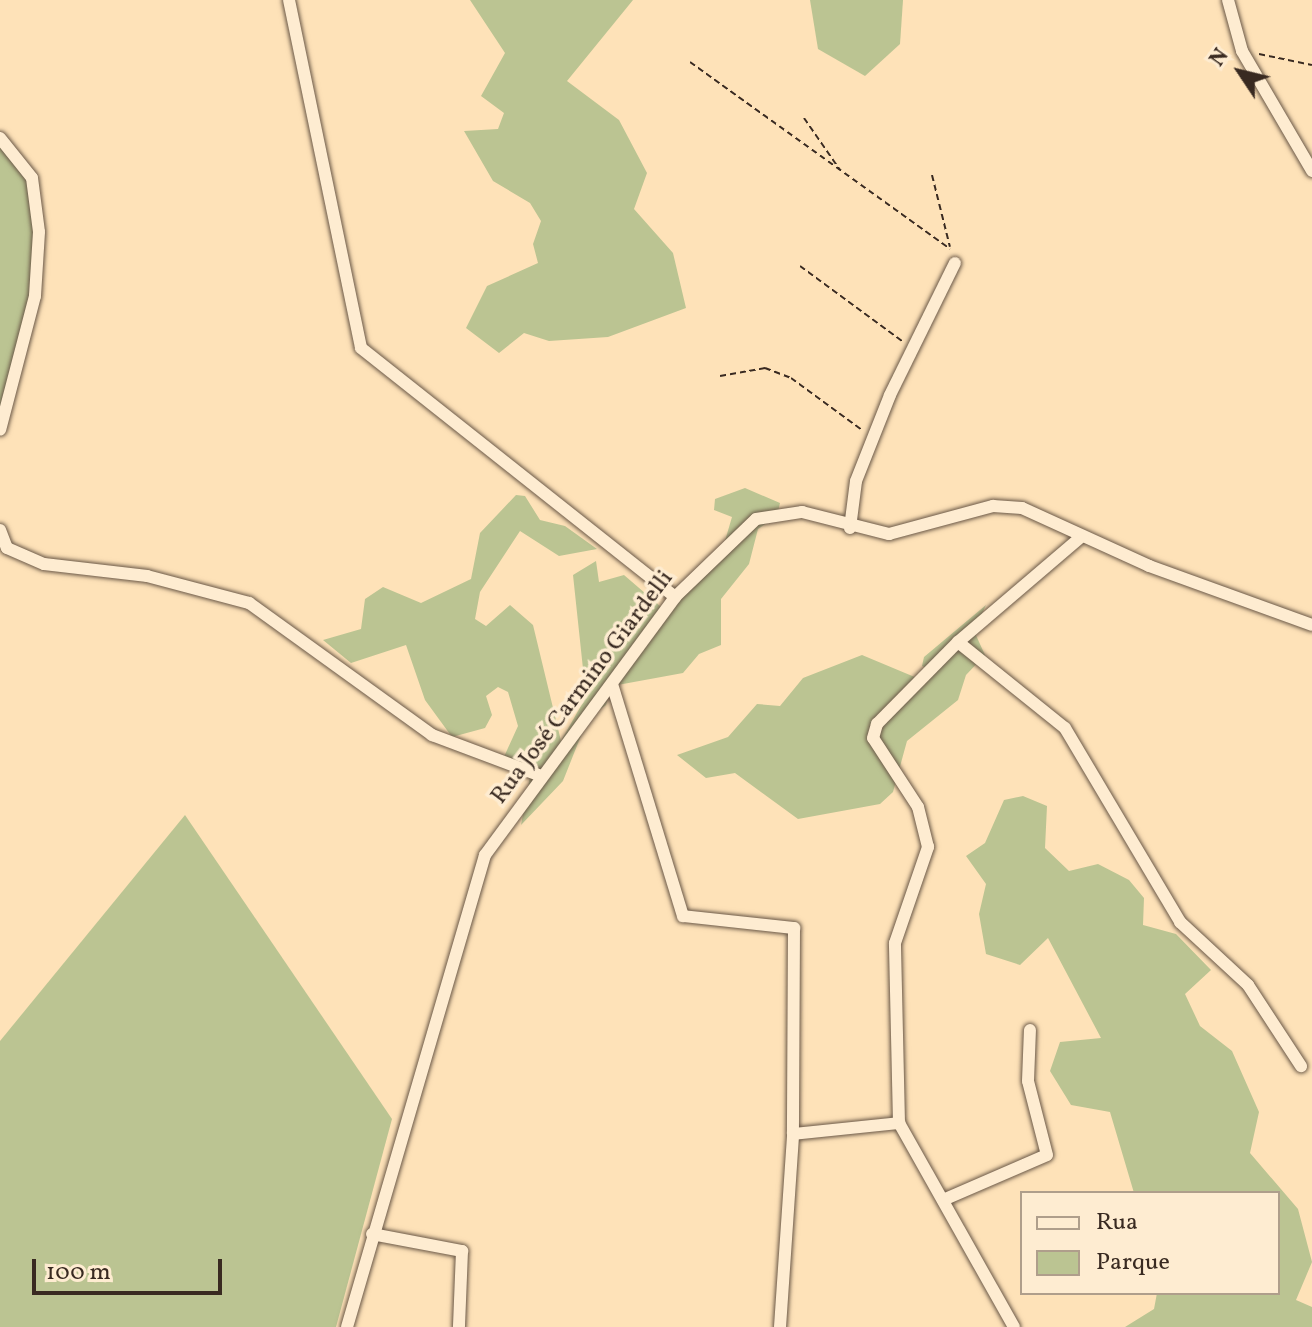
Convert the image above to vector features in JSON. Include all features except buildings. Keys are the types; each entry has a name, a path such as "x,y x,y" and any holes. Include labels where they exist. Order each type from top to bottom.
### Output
{"street":[{"path":"289,0 361,348 675,597"},
{"path":"1228,0 1242,51 1312,171"},
{"path":"0,138 32,178 39,232 35,296 0,430"},
{"path":"850,528 873,438 912,349 955,263"},
{"name":"Rua José Carmino Giardelli","path":"347,1327 480,871 541,776 675,597 756,519 774,511 889,534 993,506 1022,508 1082,536 1312,625"},
{"path":"0,530 3,550 64,570 147,576 249,603 419,727 541,776"},
{"path":"1014,1327 899,1123 895,943 928,847 918,807 873,738 877,724 958,642 1082,536"},
{"path":"958,642 1065,728 1180,922 1248,985 1301,1066"},
{"path":"612,684 683,916 794,928 793,1134 780,1327"},
{"path":"943,1200 1047,1155 1028,1081 1030,1030"},
{"path":"793,1134 899,1123"},
{"path":"372,1234 462,1251 459,1327"}],"path":[{"path":"1242,51 1312,65"},
{"path":"690,62 950,249"},
{"path":"804,118 830,145 840,171"},
{"path":"932,175 955,263"},
{"path":"800,266 912,349"},
{"path":"720,376 765,368 791,378 873,438"}],"green space":[{"path":"470,0 633,0 567,81 619,120 647,173 634,209 673,253 686,308 608,337 549,341 524,333 499,353 466,328 487,286 538,263 533,244 541,221 530,203 493,181 464,131 498,129 504,113 481,96 505,53"},
{"path":"810,0 903,0 900,44 865,76 818,49"},
{"path":"0,138 25,165 39,259 0,430"},
{"path":"745,488 780,503 777,516 758,529 749,564 721,599 721,645 699,654 683,673 612,686 606,705 588,718 563,781 521,825 531,771 503,759 518,726 508,692 498,687 486,696 492,715 485,728 452,737 425,700 406,645 351,663 323,640 361,629 365,599 383,587 421,603 471,579 480,533 516,495 525,496 540,520 565,526 597,549 559,556 520,531 480,592 475,619 486,626 510,605 533,625 561,741 586,697 573,575 596,561 599,582 624,575 667,612 722,551 732,517 714,510 715,499"},
{"path":"986,605 974,631 985,655 966,675 958,700 907,741 893,792 880,804 798,819 735,773 706,778 677,755 728,737 757,704 780,706 803,678 862,655 917,678 931,670 922,666 924,657"},
{"path":"1023,796 1047,806 1045,848 1069,871 1098,864 1129,880 1144,898 1143,925 1176,934 1211,970 1185,994 1200,1026 1232,1051 1259,1112 1250,1153 1298,1209 1312,1262 1296,1300 1312,1307 1312,1327 1125,1327 1154,1309 1157,1295 1280,1295 1280,1191 1133,1191 1110,1112 1071,1105 1050,1071 1060,1042 1101,1038 1048,938 1020,965 986,954 979,914 986,884 966,856 985,843 1004,800"},
{"path":"185,815 392,1119 336,1327 0,1327 0,1041"}]}
